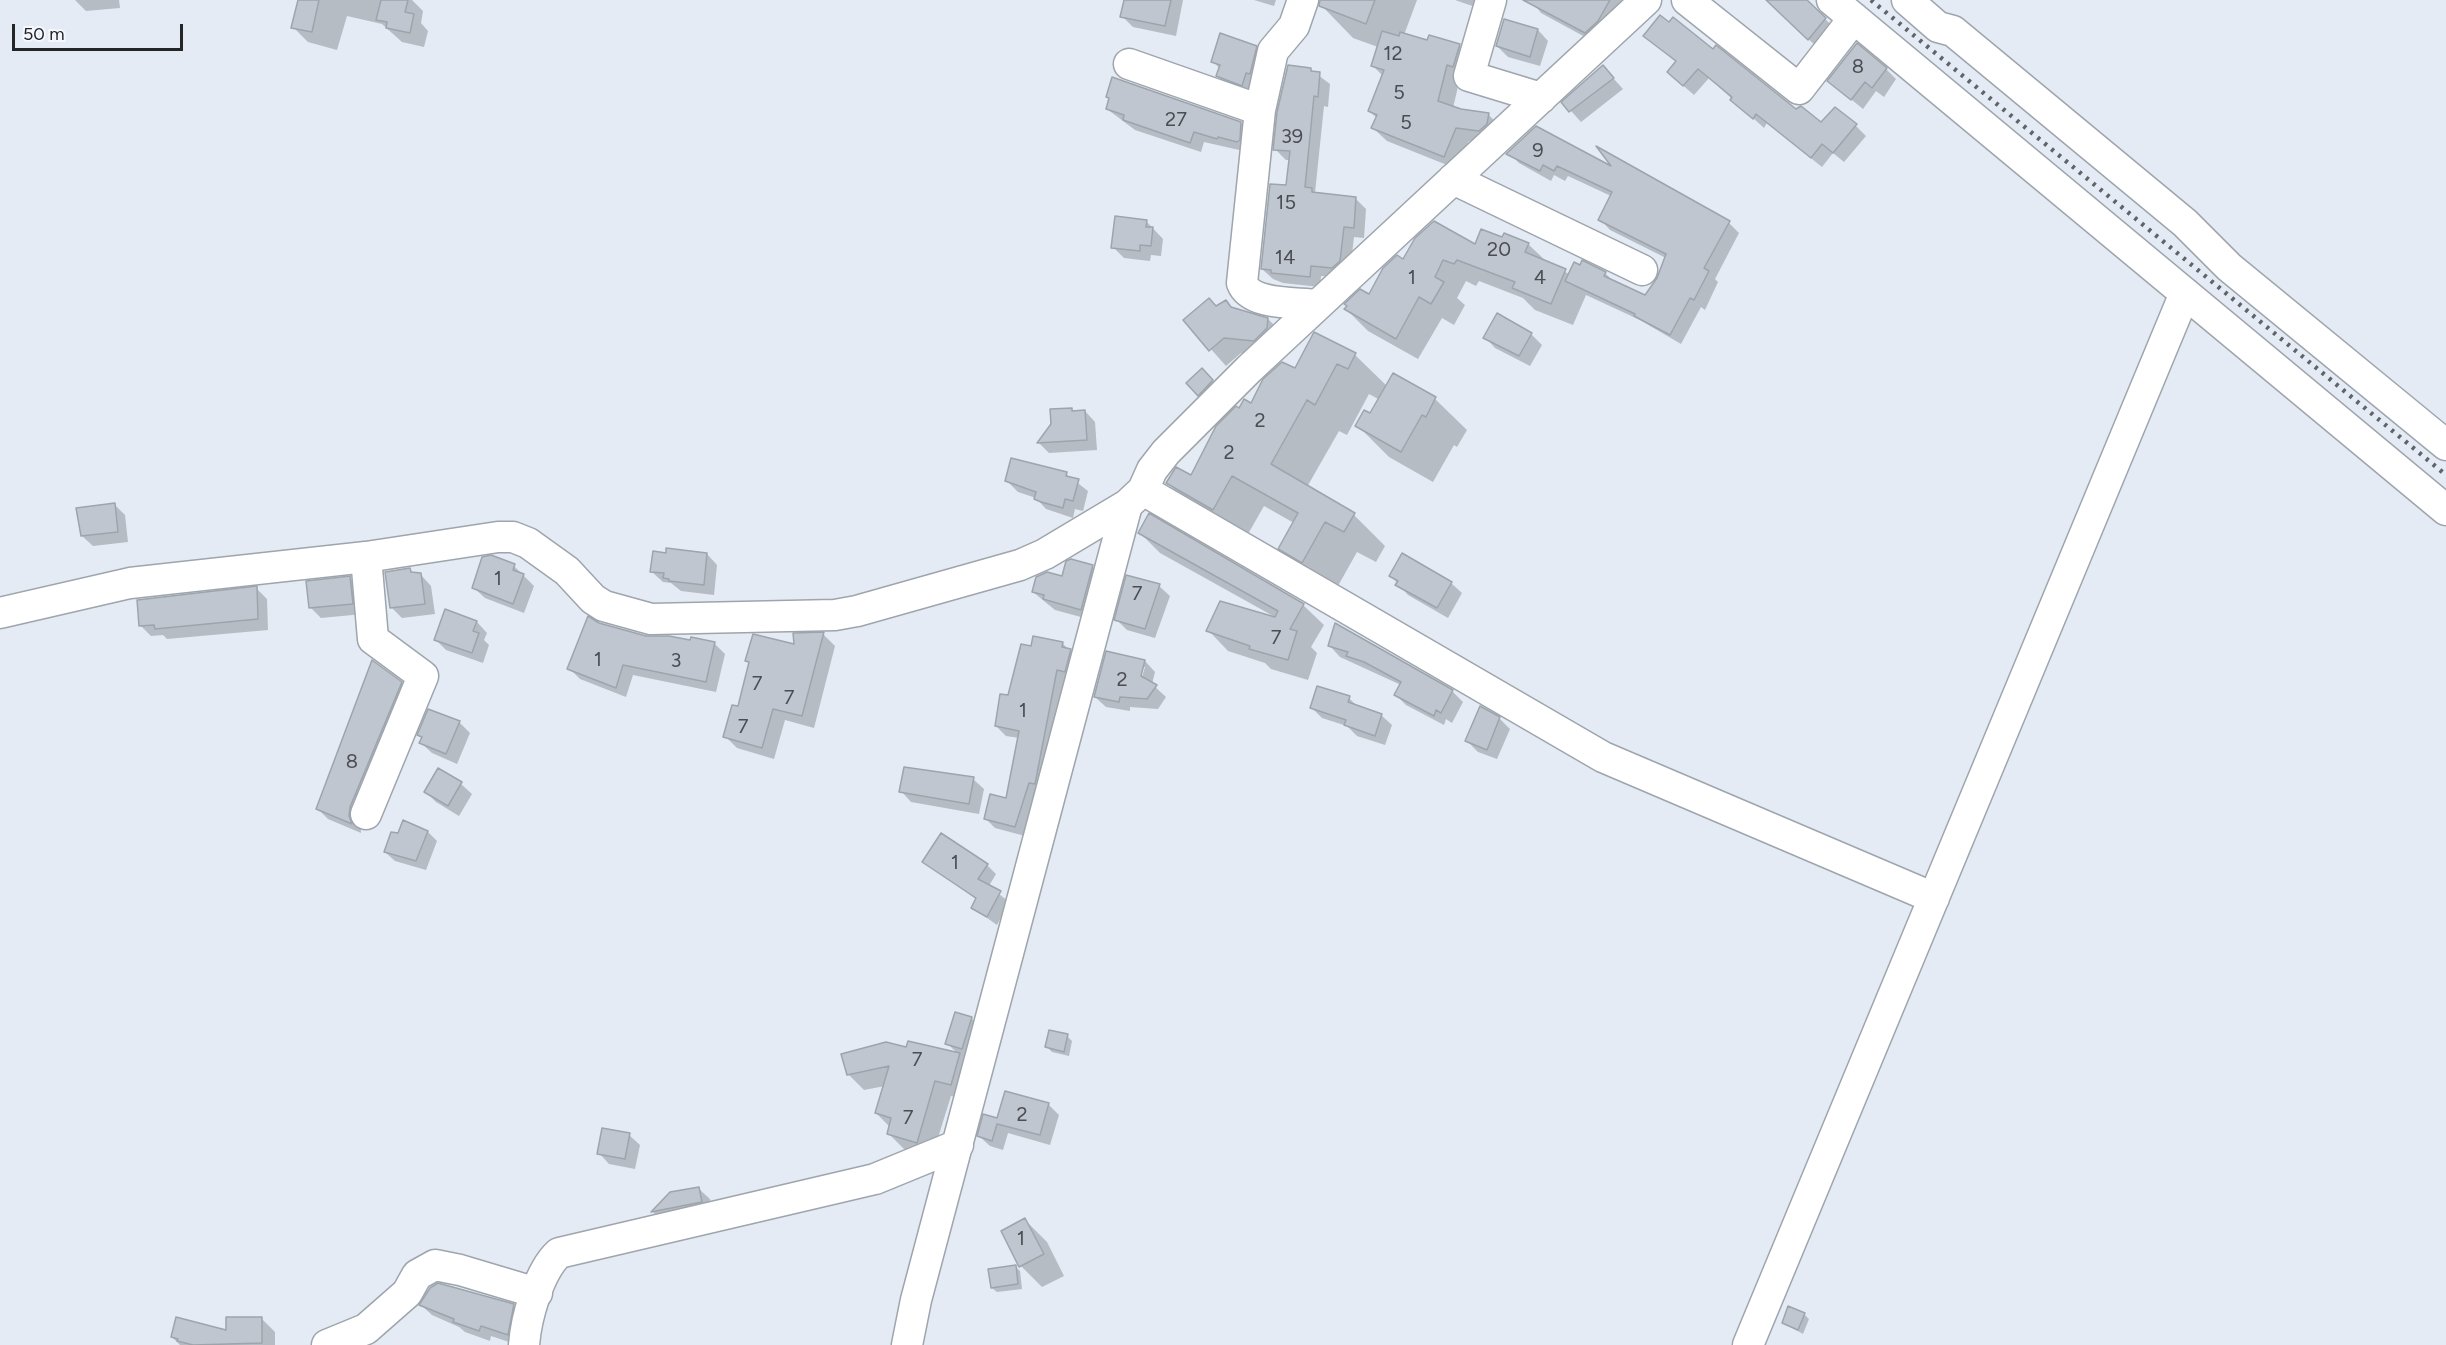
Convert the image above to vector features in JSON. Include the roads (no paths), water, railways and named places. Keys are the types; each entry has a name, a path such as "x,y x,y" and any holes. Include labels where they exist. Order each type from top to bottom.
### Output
{"street":[{"path":"1303,0 1294,26 1273,51 1260,110 1242,283 1245,291 1255,297 1317,305"},
{"path":"1491,0 1469,76 1541,98"},
{"path":"907,1345 916,1300 1135,498 1166,452 1317,305 1646,0"},
{"path":"1687,0 1799,89 1843,9 2446,510"},
{"path":"1907,0 1938,27 1953,31 2185,223 2229,267 2446,446"},
{"path":"1129,64 1260,110"},
{"path":"1453,179 1642,270"},
{"path":"1748,1345 2185,293"},
{"path":"1135,498 1603,757 1934,898"},
{"path":"0,613 130,583 366,557 498,537 513,537 528,543 567,571 593,599 604,606 635,616 651,619 835,615 857,611 1020,565 1045,554 1135,498"},
{"path":"366,557 373,639 423,676 366,814"},
{"path":"524,1345 544,1270 559,1253 875,1179 958,1145"},
{"path":"327,1345 366,1329 407,1293 417,1275 435,1265 537,1293"}],"railway":[{"path":"1871,0 2446,475"}]}
